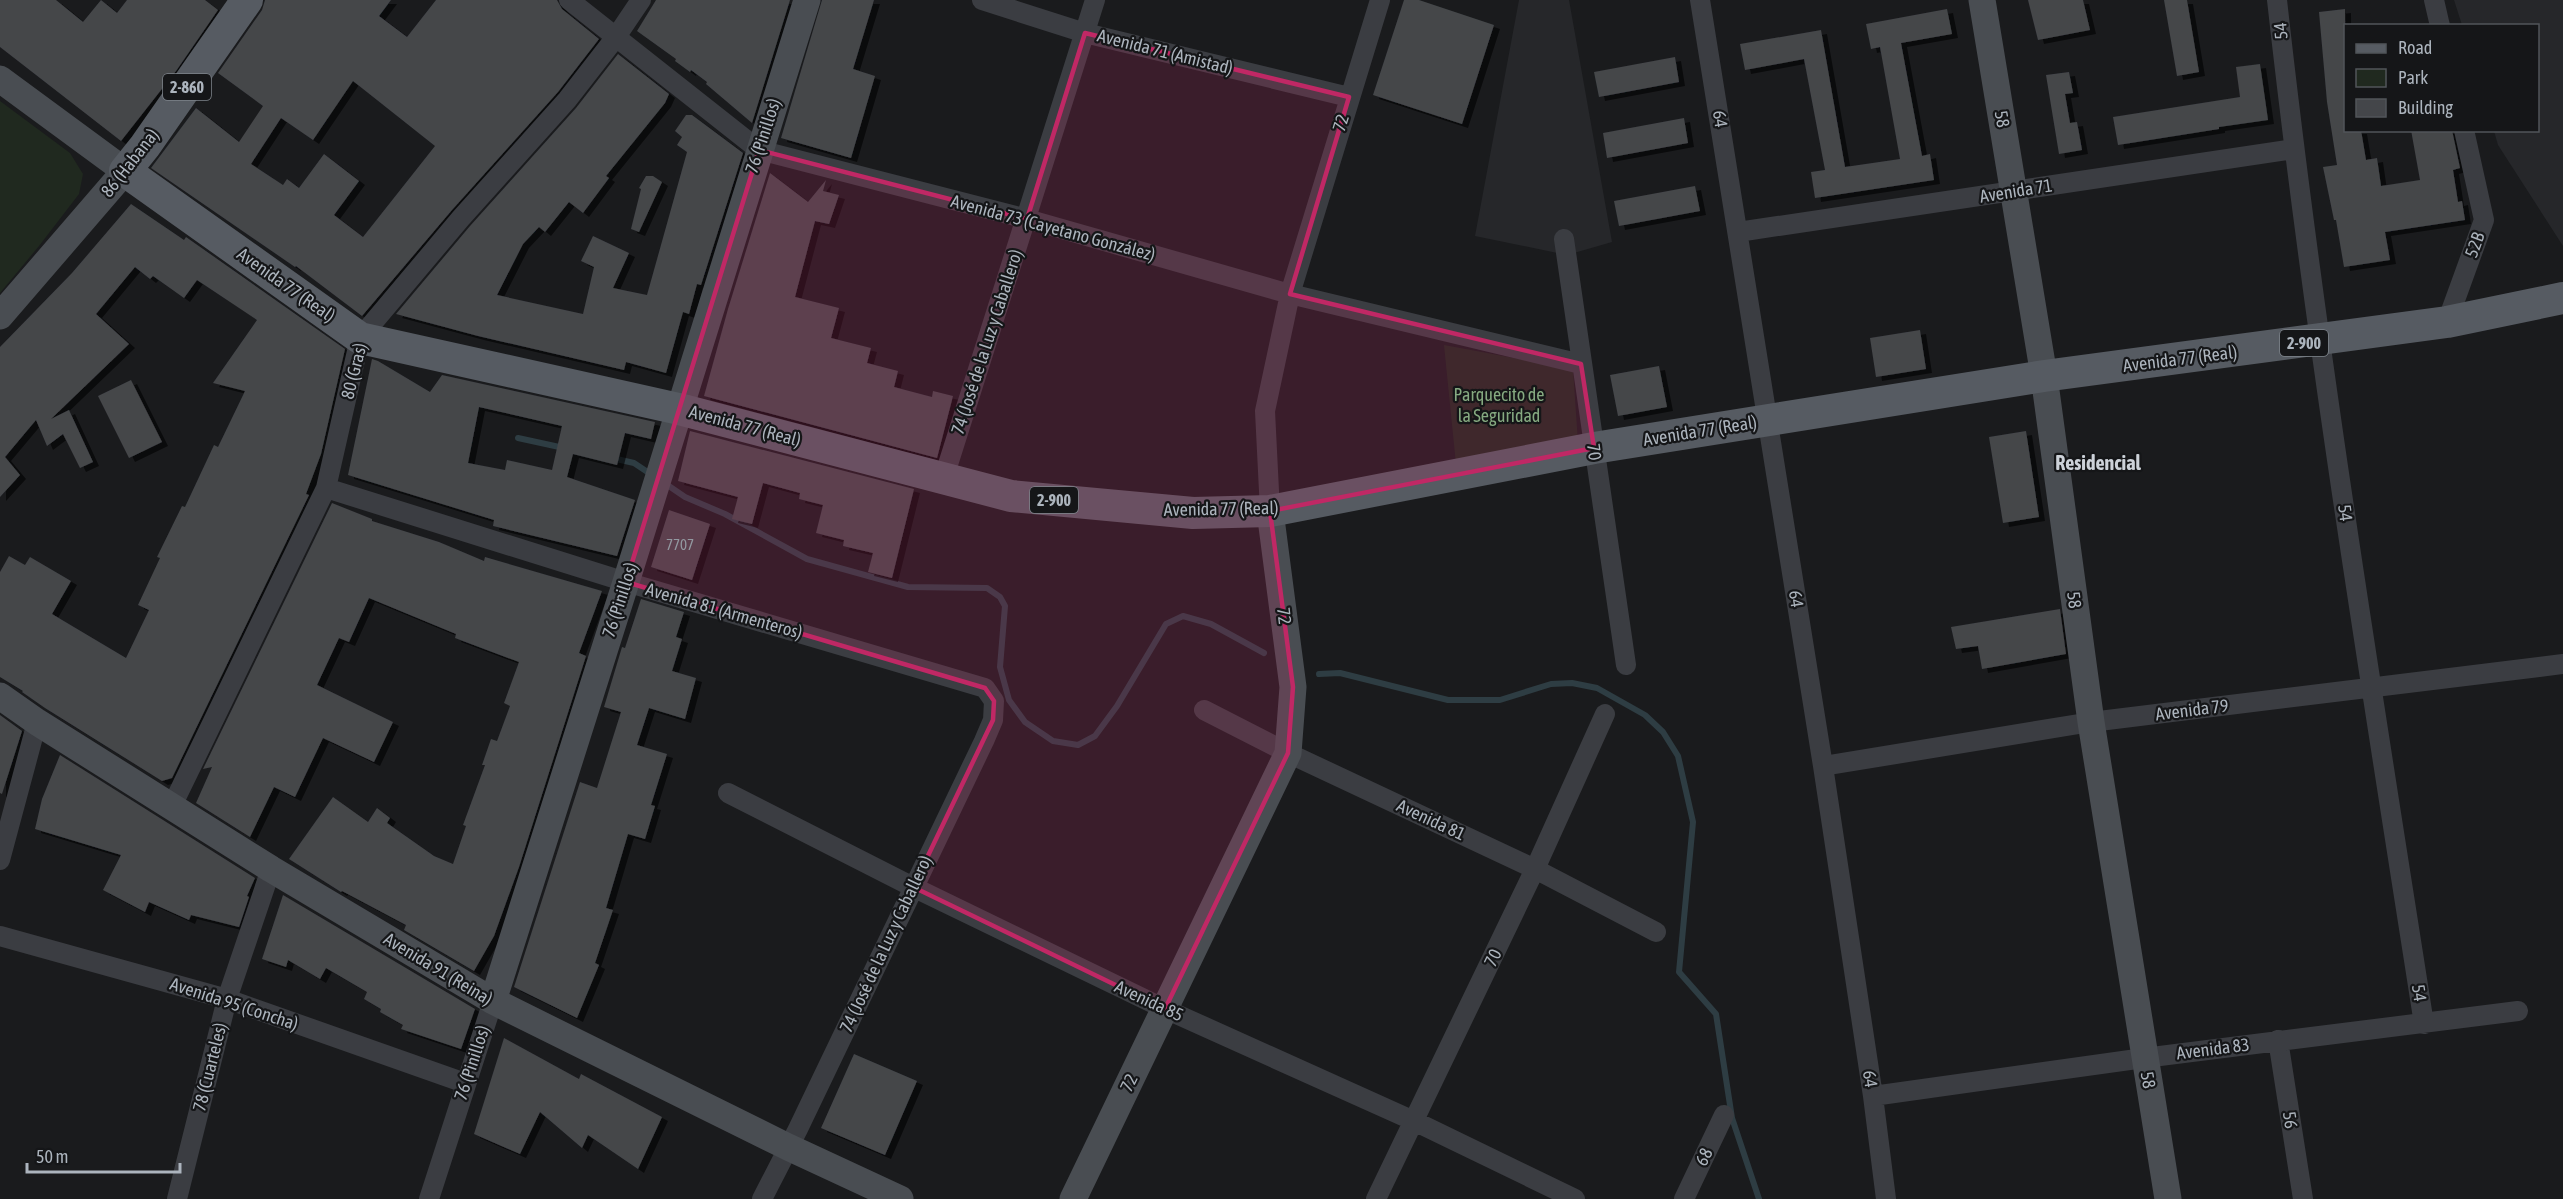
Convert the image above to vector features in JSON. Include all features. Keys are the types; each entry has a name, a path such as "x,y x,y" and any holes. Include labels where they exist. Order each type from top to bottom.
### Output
{"main road":[{"name":"86 (Habana)","path":"125,171 247,0"},
{"name":"Avenida 77 (Real)","path":"125,171 360,338 680,409 1011,496 1193,513 1270,511 1594,448 2044,376 2320,341 2447,322 2563,298"}],"street":[{"name":"Avenida 73 (Cayetano González)","path":"569,0 759,150 1027,219 1290,294 1581,364"},
{"name":"80 (Gras)","path":"172,806 326,489 360,338 461,218 567,100 616,37 641,0"},
{"name":"76 (Pinillos)","path":"429,1199 656,488 807,0"},
{"name":"Avenida 71 (Amistad)","path":"982,0 1085,33 1349,97"},
{"name":"74 (José de la Luz y Caballero)","path":"944,477 1095,0"},
{"name":"72","path":"1073,1199 1288,753 1293,687 1270,511 1265,411 1290,294 1380,0"},
{"name":"64","path":"1700,0 1823,766 1873,1096 1886,1199"},
{"name":"58","path":"1982,0 2044,376 2091,722 2168,1199"},
{"name":"54","path":"2277,0 2320,341 2371,688 2424,1024"},
{"path":"2434,0 2440,24"},
{"name":"Avenida 77 (Real)","path":"1,82 125,171"},
{"name":"52B","path":"2447,322 2484,220 2464,132"},
{"name":"Avenida 71","path":"1738,232 2294,149"},
{"name":"86 (Habana)","path":"0,316 125,171"},
{"name":"70","path":"1564,239 1626,665"},
{"name":"Avenida 81 (Armenteros)","path":"326,489 626,582 985,688"},
{"name":"Avenida 79","path":"1823,766 2091,722 2563,664"},
{"name":"74 (José de la Luz y Caballero)","path":"762,1199 993,720 994,701 985,688"},
{"name":"Avenida 91 (Reina)","path":"0,696 37,722 271,869 493,1002 788,1147 900,1199"},
{"name":"Avenida 81","path":"1204,710 1288,753 1535,869 1656,933"},
{"name":"70","path":"1377,1199 1535,869 1605,714"},
{"path":"0,860 37,722"},
{"name":"Avenida 85","path":"728,793 913,887 1165,1009 1414,1121 1575,1199"},
{"name":"78 (Cuarteles)","path":"177,1199 227,999 271,869"},
{"name":"Avenida 95 (Concha)","path":"0,936 227,999 465,1083"},
{"name":"Avenida 83","path":"1873,1096 2278,1040 2518,1011"},
{"name":"56","path":"2278,1040 2303,1199"},
{"name":"68","path":"1684,1199 1724,1115"}],"highlighted area":[{"path":"1085,33 1349,97 1290,294 1581,364 1594,448 1270,511 1293,687 1288,753 1165,1009 913,887 993,720 994,701 985,688 626,582 759,150 1027,219"}],"shaded area":[{"path":"1519,0 1569,0 1612,242 1567,255 1475,236"},
{"path":"2454,0 2563,0 2563,246 2498,145 2494,132 2539,132 2539,24 2462,24"}],"green space":[{"path":"0,101 70,153 83,174 79,194 0,293"},
{"name":"Parquecito de la Seguridad","path":"1444,345 1573,369 1578,443 1456,464"}],"building":[{"path":"0,0 56,0 83,22 101,0 117,13 127,0 205,0 218,10 176,71 121,141 0,47"},
{"path":"265,0 391,0 379,16 407,37 436,0 557,0 562,9 599,39 558,92 452,210 362,316 296,266 151,168 196,108 239,142 263,106 218,73 262,10","holes":["353,81 435,146 363,237 334,215 359,181 324,154 299,188 287,179 283,185 251,164 281,118 313,140"]},
{"path":"656,0 790,0 752,123 706,84 707,82 691,70 690,72 637,31"},
{"path":"822,0 874,0 853,69 875,76 851,158 781,138"},
{"path":"1404,0 1419,0 1494,25 1462,124 1373,95"},
{"path":"2028,0 2083,0 2090,30 2038,40"},
{"path":"2164,0 2187,0 2199,72 2177,76"},
{"path":"1947,9 1952,34 1901,43 1922,156 1930,154 1934,180 1815,198 1811,172 1825,170 1804,59 1745,70 1740,44 1821,30 1845,167 1900,159 1880,47 1871,49 1866,24"},
{"path":"2345,9 2344,132 2361,132 2366,160 2377,158 2381,186 2420,180 2411,132 2452,132 2460,168 2453,170 2458,202 2462,201 2465,220 2385,232 2390,260 2344,267 2336,220 2334,220 2323,167 2337,165 2327,102 2319,12"},
{"path":"618,54 669,94 665,103 606,176 609,178 583,213 569,202 545,232 539,227 523,244 497,295 583,314 594,267 581,261 593,236 629,253 613,288 647,295 687,152 677,145 682,137 675,131 686,115 692,115 743,153 701,285 697,284 689,314 683,312 666,373 626,362 624,370 478,336 396,314 470,226 576,108"},
{"path":"1675,57 1679,82 1599,97 1594,72"},
{"path":"2260,64 2268,120 2118,145 2113,117 2240,97 2236,67"},
{"path":"2069,72 2073,93 2065,94 2070,123 2077,122 2082,150 2059,154 2046,75"},
{"path":"1684,118 1688,143 1607,158 1603,133"},
{"path":"770,173 808,202 826,180 823,191 839,195 829,224 815,221 795,297 839,308 831,338 871,348 867,363 898,371 894,387 932,397 933,391 953,396 937,458 704,396"},
{"path":"646,176 653,176 662,182 639,232 631,229 641,189 639,188"},
{"path":"1695,186 1700,211 1619,226 1614,201"},
{"path":"131,204 184,240 186,237 345,349 321,454 306,494 309,495 172,778 162,781 0,677 0,572 9,556 25,565 30,557 71,581 52,614 126,658 149,610 138,605 160,558 157,557 182,506 185,507 214,445 218,447 245,391 213,383 257,320 197,280 184,298 153,276 150,279 135,267 96,314 129,344 51,419 69,410 93,462 80,468 63,434 47,446 36,420 5,457 20,475 0,497 0,347 72,273"},
{"path":"1920,330 1926,369 1876,377 1870,338"},
{"path":"372,359 430,392 442,375 655,422 651,439 625,433 617,465 573,454 567,477 635,500 617,556 493,526 494,520 348,475","holes":["479,407 562,426 552,470 507,460 505,470 468,463"]},
{"path":"1659,366 1667,407 1618,416 1610,375"},
{"path":"131,380 162,442 129,458 98,396"},
{"path":"690,431 914,489 892,578 868,572 873,553 843,546 844,540 816,533 823,505 799,499 800,493 763,483 752,524 732,519 738,497 678,481"},
{"path":"2026,431 2039,517 2003,523 1989,437"},
{"path":"332,503 372,519 372,521 439,542 484,561 485,557 602,591 579,653 586,656 519,867 494,936 474,971 404,930 406,925 341,892 289,859 333,797 368,822 377,808 390,818 387,823 434,856 453,864 466,826 463,825 485,765 482,765 491,739 497,741 510,706 504,703 519,662 455,638 456,634 369,598 349,642 339,638 317,685 393,722 374,762 323,738 295,797 274,787 250,837 196,803 212,767 203,769"},
{"path":"669,510 710,524 692,580 651,567"},
{"path":"641,599 684,612 676,637 682,639 672,671 696,678 685,719 649,708 637,745 667,754 651,805 655,806 645,839 628,834 606,908 613,910 595,963 599,965 577,1018 514,987 580,782 597,788 621,712 604,707 622,647 625,648"},
{"path":"2060,609 2066,654 1982,669 1978,646 1956,649 1951,627"},
{"path":"0,715 22,731 2,794 0,793"},
{"path":"60,755 255,878 247,896 249,897 239,927 191,915 189,920 149,902 145,912 103,890 121,855 35,829 42,799"},
{"path":"283,895 475,1009 461,1049 401,1029 403,1025 380,1012 381,1009 364,999 367,992 326,968 320,979 288,960 286,967 262,959"},
{"path":"504,1038 579,1079 581,1074 662,1117 638,1169 588,1135 582,1148 540,1112 520,1154 474,1134"},
{"path":"854,1054 917,1081 885,1155 821,1128"}],"waterway":[{"path":"518,438 564,448"},
{"path":"612,458 634,463 652,475"},
{"path":"663,482 685,497 725,514 807,559 908,587 987,588 1000,597 1005,606 1000,667 1009,700 1025,722 1053,741 1078,745 1095,736 1117,706 1166,624 1183,616 1211,624 1264,653"},
{"path":"1319,674 1340,673 1448,700 1500,700 1551,684 1572,683 1597,688 1645,715 1663,732 1678,756 1693,822 1679,972 1716,1014 1732,1118 1759,1199"}],"district":[{"name":"Residencial","path":"2098,463"}]}
